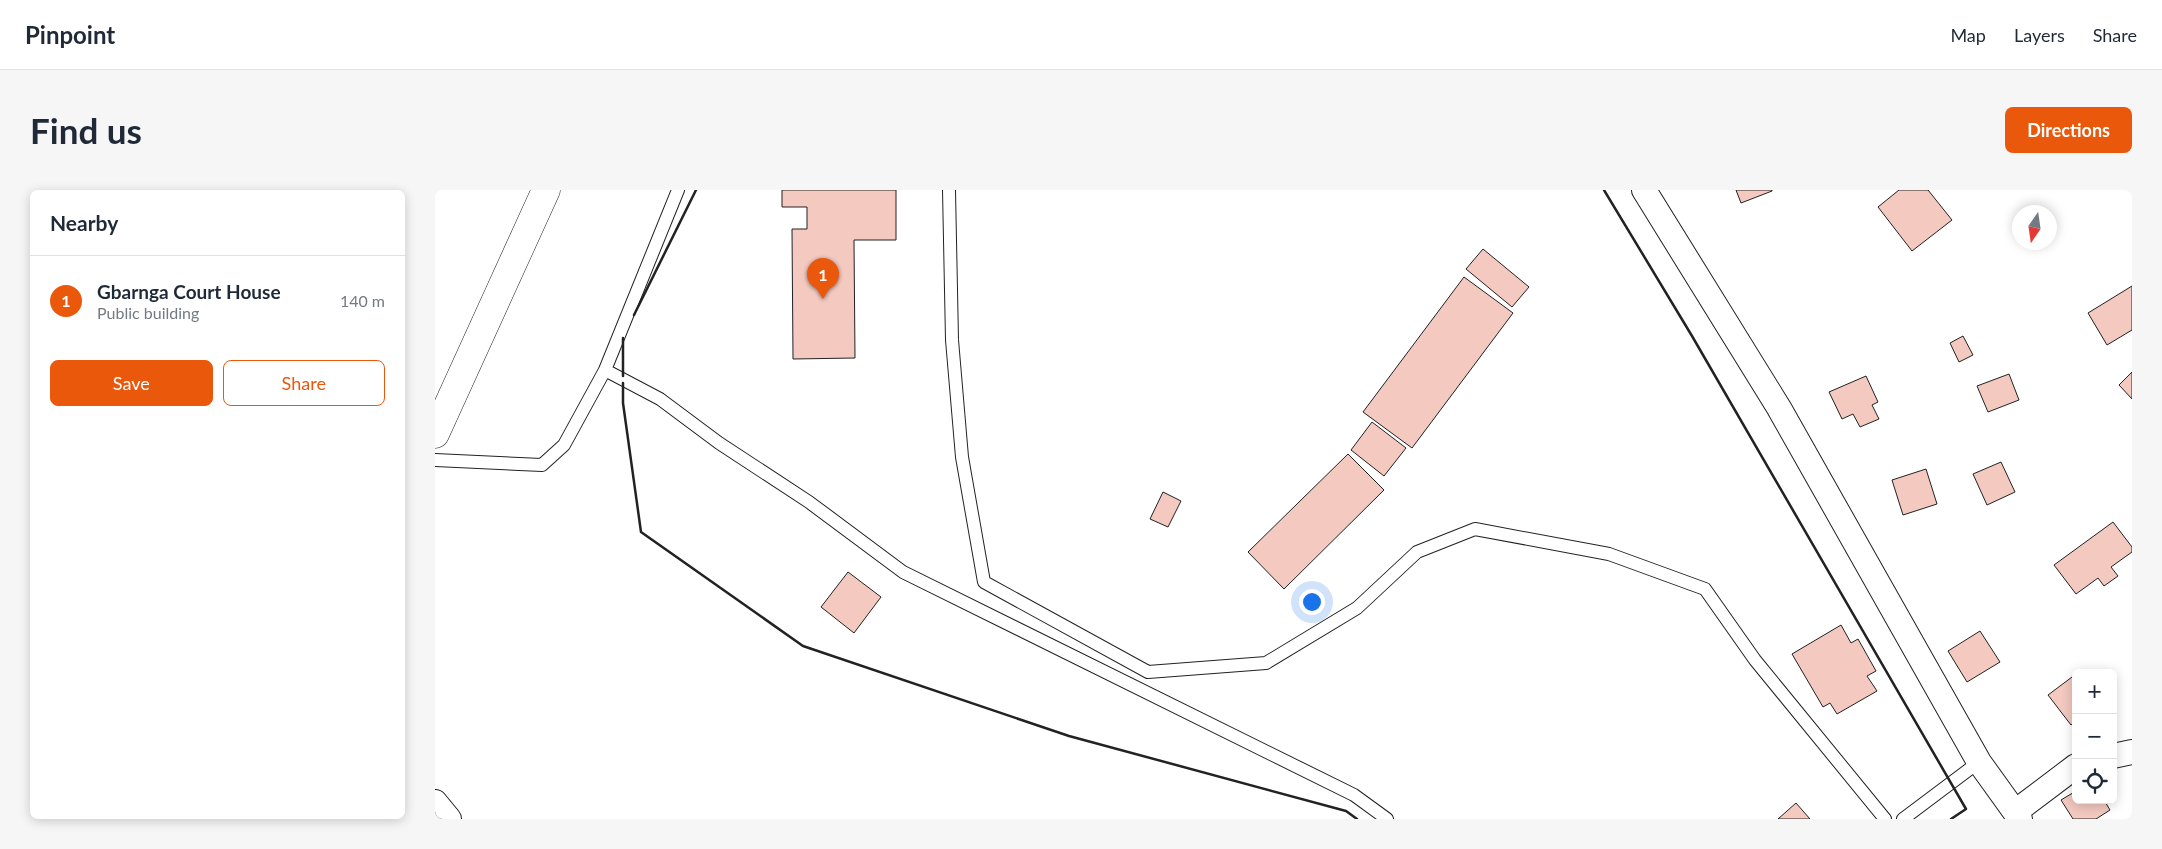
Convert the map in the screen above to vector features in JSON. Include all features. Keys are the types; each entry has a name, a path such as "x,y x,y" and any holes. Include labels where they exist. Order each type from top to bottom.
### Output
{"main road":[{"path":"435,434 546,190"}],"street":[{"path":"1644,190 1779,408 1979,762 2017,816 2072,769"},
{"path":"2117,755 2132,752"},
{"path":"435,802 449,819"}],"lane":[{"path":"435,460 542,465 564,445 605,370 679,190"},
{"path":"949,190 952,340 961,448 984,582 1148,672 1266,663 1357,608 1417,552 1475,529 1609,554 1705,589 1755,660 1885,819"},
{"path":"605,370 660,400 809,502 903,572 1354,795 1387,819"},
{"path":"1903,819 1979,762"}],"building":[{"path":"782,190 896,190 896,240 854,240 855,358 793,359 792,229 807,229 807,207 782,207"},
{"path":"1736,190 1772,190 1772,191 1741,203"},
{"path":"1899,190 1928,190 1952,220 1912,251 1878,207"},
{"path":"1483,249 1529,287 1512,307 1466,269"},
{"path":"1464,277 1513,313 1412,448 1363,412"},
{"path":"2132,286 2132,330 2107,345 2088,313"},
{"path":"1963,336 1973,355 1959,362 1950,343"},
{"path":"2132,372 2132,399 2119,385"},
{"path":"2009,374 2019,400 1988,412 1977,386"},
{"path":"1866,376 1878,402 1872,405 1879,419 1860,427 1853,414 1842,419 1829,392"},
{"path":"1372,422 1406,448 1384,476 1351,450"},
{"path":"1348,454 1384,490 1284,589 1248,552"},
{"path":"2001,462 2015,492 1987,505 1973,474"},
{"path":"1926,469 1937,504 1903,515 1892,480"},
{"path":"1163,492 1181,501 1168,527 1150,519"},
{"path":"2113,522 2132,547 2132,552 2111,567 2118,576 2104,586 2098,578 2076,594 2054,565"},
{"path":"848,572 881,597 854,633 821,607"},
{"path":"1841,625 1851,643 1858,639 1876,671 1867,676 1877,691 1837,714 1830,703 1823,707 1792,654"},
{"path":"1980,631 2000,662 1967,682 1948,651"},
{"path":"2072,677 2071,725 2048,695"},
{"path":"2072,793 2072,804 2106,804 2110,810 2096,819 2073,819 2061,800"},
{"path":"1796,803 1810,819 1778,819"}],"wall":[{"path":"634,315 696,190"},
{"path":"1604,190 1692,336 1966,809 1951,819"},
{"path":"623,338 623,376"},
{"path":"623,383 623,403 641,532 803,646 1069,736 1346,811 1357,819"}],"place":[{"name":"Gbarnga Court House","path":"823,299"}]}
